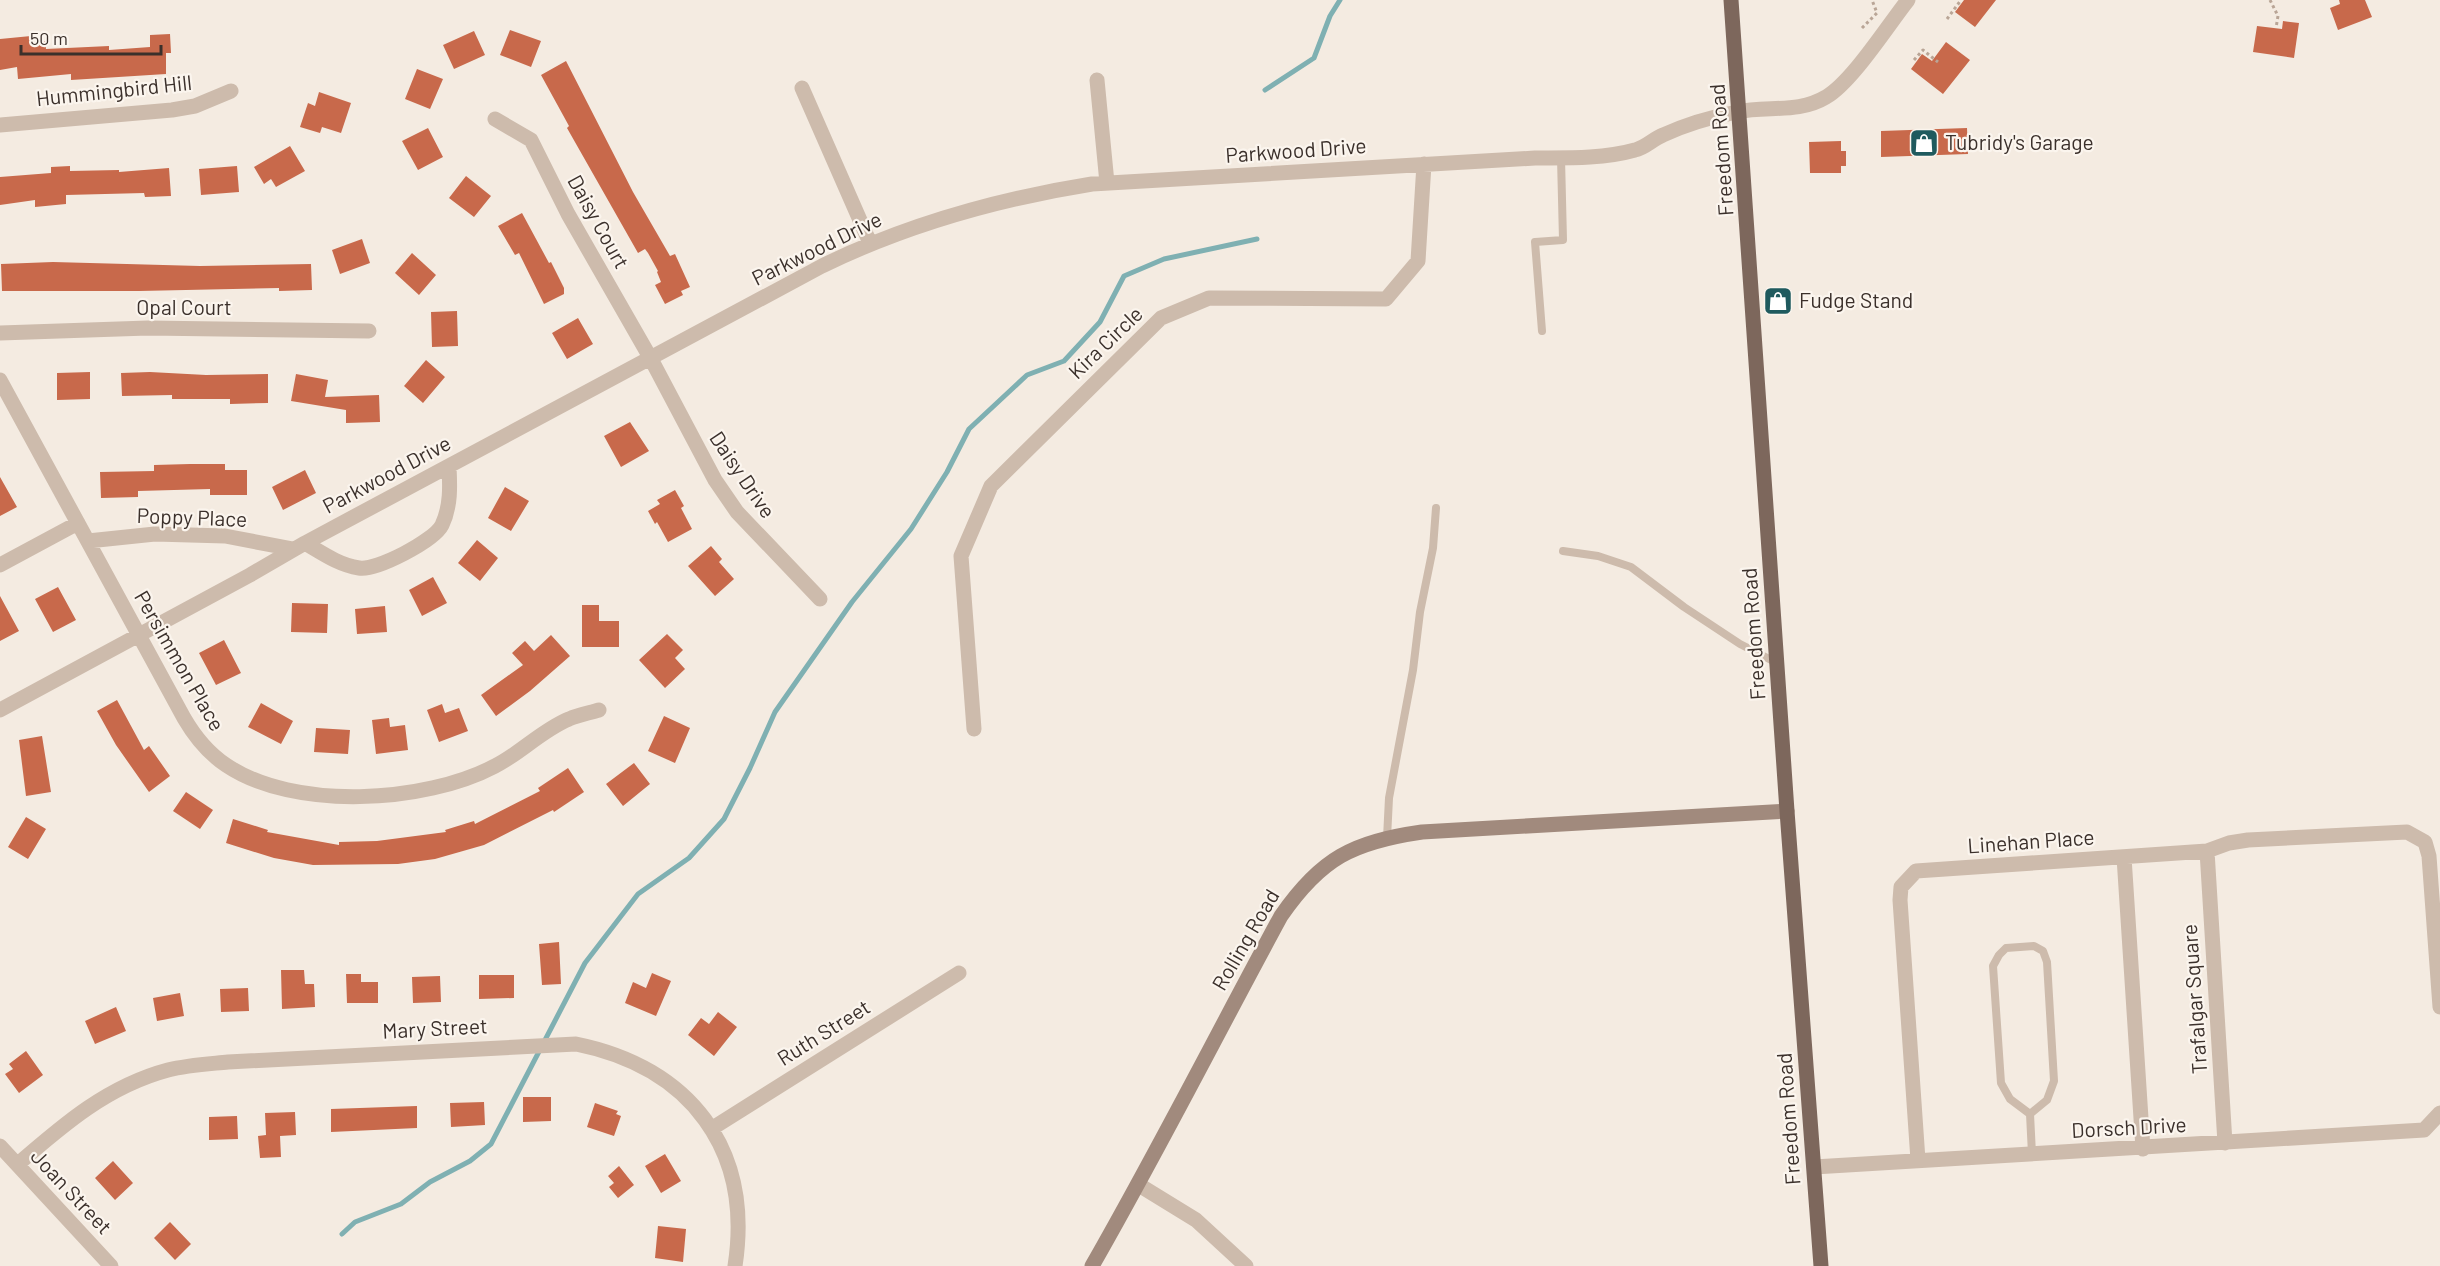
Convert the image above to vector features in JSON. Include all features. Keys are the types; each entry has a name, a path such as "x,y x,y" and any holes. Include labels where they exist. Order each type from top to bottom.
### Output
{"main road":[{"name":"Freedom Road","path":"1731,0 1821,1266"}],"street":[{"name":"Parkwood Drive","path":"0,710 250,575 299,546 822,266 870,243 970,210 1037,193 1107,183 1424,164 1578,158 1638,150 1660,136 1698,121 1740,111 1806,106 1826,97 1843,83 1908,0"},
{"path":"1097,80 1107,183"},
{"path":"802,88 870,243"},
{"name":"Hummingbird Hill","path":"0,125 172,110 195,106 231,91"},
{"name":"Daisy Court","path":"495,118 531,140 568,214 651,359"},
{"name":"Kira Circle","path":"974,729 962,556 991,486 1161,318 1209,298 1386,299 1418,261 1424,164"},
{"name":"Opal Court","path":"0,333 148,328 369,331"},
{"name":"Daisy Drive","path":"651,359 715,480 737,512 820,599"},
{"name":"Persimmon Place","path":"0,380 138,636 197,740 226,765 241,773 311,793 339,797 390,796 443,786 496,766 568,719 599,710"},
{"name":"Poppy Place","path":"88,541 155,534 225,536 299,546 360,569 378,566 406,552 441,527 447,511 449,466"},
{"path":"0,565 78,523"},
{"name":"Rolling Road","path":"1092,1266 1139,1185 1201,1063 1281,916 1296,894 1339,855 1387,838 1422,832 1787,811"},
{"name":"Linehan Place","path":"1918,1160 1900,900 1901,887 1916,871 2206,851 2229,843 2248,840 2407,832 2425,842 2429,856 2440,1007"},
{"name":"Trafalgar Square","path":"2206,851 2225,1143"},
{"path":"2124,857 2144,1149"},
{"name":"Ruth Street","path":"711,1129 959,973"},
{"name":"Mary Street","path":"18,1164 68,1120 97,1100 135,1082 170,1070 228,1062 576,1044 623,1056 665,1079 691,1101 711,1129 728,1163 739,1223 735,1266"},
{"name":"Dorsch Drive","path":"1814,1167 2144,1149 2424,1130 2440,1113"},
{"name":"Joan Street","path":"0,1146 111,1266"},
{"path":"1139,1185 1196,1220 1246,1266"}],"lane":[{"path":"1542,331 1535,242 1563,240 1561,158"},
{"path":"1387,838 1389,798 1433,548 1436,508"},
{"path":"1563,551 1598,556 1631,567 1684,607 1731,638 1777,663"},
{"path":"2034,946 2043,951 2047,962 2054,1081 2047,1100 2030,1114 2010,1099 2001,1083 1993,966 2006,948 2034,946"},
{"path":"2030,1114 2032,1154"}],"path":[{"path":"1862,28 1877,13 1872,0"},
{"path":"1947,19 1961,0"},
{"path":"2270,0 2278,16 2276,28"},
{"path":"1914,60 1923,50 1938,62"}],"building":[{"path":"1964,0 1996,0 1975,27 1955,12"},
{"path":"2339,0 2365,0 2372,17 2338,30 2330,8 2340,4"},
{"path":"2283,21 2299,23 2294,58 2253,52 2257,26 2282,29"},
{"path":"510,30 541,41 531,67 500,55"},
{"path":"474,31 485,55 454,69 443,45"},
{"path":"170,34 171,53 166,53 166,74 71,80 71,74 18,79 17,67 0,70 0,39 31,36 32,42 45,41 46,49 109,46 109,50 150,47 150,35"},
{"path":"1946,42 1970,60 1943,94 1911,69 1922,54 1932,61"},
{"path":"566,61 633,192 670,256 675,254 690,287 681,291 683,295 665,304 655,285 661,282 658,271 645,249 638,253 567,128 569,126 541,75"},
{"path":"417,69 443,79 430,109 405,99"},
{"path":"319,92 351,103 341,133 322,127 320,133 300,127 308,103 315,106"},
{"path":"428,128 443,157 418,170 402,141"},
{"name":"Tubridy's Garage","path":"1967,128 1968,154 1881,157 1881,131"},
{"path":"1841,141 1841,151 1846,151 1846,166 1841,166 1841,173 1810,173 1809,142"},
{"path":"290,146 305,171 276,187 271,179 264,184 254,167"},
{"path":"70,166 70,171 119,170 119,172 169,168 171,196 145,197 144,193 66,195 66,204 35,207 35,200 0,205 0,177 51,173 51,167"},
{"path":"237,166 239,192 201,195 199,169"},
{"path":"466,176 491,196 474,217 449,198"},
{"path":"522,213 564,288 564,294 544,304 519,253 515,255 498,226"},
{"path":"362,239 370,263 340,274 332,250"},
{"path":"412,253 436,275 419,295 395,273"},
{"path":"53,262 200,266 311,264 312,290 279,291 279,288 2,291 1,264"},
{"path":"457,311 458,346 432,347 431,312"},
{"path":"578,318 593,344 567,359 552,333"},
{"path":"426,360 445,377 423,403 404,386"},
{"path":"90,372 90,399 57,400 57,373"},
{"path":"121,373 206,375 268,374 268,403 230,404 230,399 172,399 172,395 122,396"},
{"path":"296,374 328,380 325,397 379,395 380,422 346,423 346,410 291,401"},
{"path":"630,422 649,451 621,467 604,436"},
{"path":"225,464 225,470 247,470 247,495 210,495 210,489 138,491 138,497 101,498 100,472 154,471 154,465"},
{"path":"305,470 316,493 283,510 272,487"},
{"path":"0,477 17,507 0,516"},
{"path":"505,487 529,501 511,531 488,518"},
{"path":"675,490 684,506 681,508 692,529 668,542 648,511 660,504 657,500"},
{"path":"477,540 498,558 480,581 458,563"},
{"path":"711,546 722,559 719,562 734,579 715,596 688,566"},
{"path":"433,577 447,603 422,616 409,590"},
{"path":"58,587 76,620 53,632 35,599"},
{"path":"0,596 19,631 0,641"},
{"path":"292,603 328,604 327,633 291,632"},
{"path":"582,605 599,605 599,621 619,621 619,647 582,647"},
{"path":"385,606 387,632 357,634 355,609"},
{"path":"667,634 683,650 675,658 685,669 665,688 639,660"},
{"path":"551,635 570,656 530,691 496,716 481,695 523,665 512,653 525,641 534,651"},
{"path":"224,640 241,673 216,685 199,653"},
{"path":"117,700 144,750 149,746 170,776 149,792 116,745 97,711"},
{"path":"261,703 293,721 281,744 248,727"},
{"path":"442,704 445,713 459,708 468,731 439,742 427,710"},
{"path":"664,716 690,728 675,763 648,751"},
{"path":"389,718 390,727 405,725 408,750 376,754 372,720"},
{"path":"316,728 350,730 348,754 314,752"},
{"path":"42,736 51,792 26,796 19,740"},
{"path":"634,763 650,784 623,806 606,784"},
{"path":"568,768 584,792 554,812 553,810 484,845 435,859 398,864 313,865 274,858 226,843 233,819 268,830 267,832 339,845 339,842 377,841 446,832 445,830 474,821 475,824 540,791 538,788"},
{"path":"186,792 213,810 200,829 173,811"},
{"path":"26,817 46,829 28,859 8,847"},
{"path":"559,942 561,984 542,985 539,944"},
{"path":"281,970 304,970 305,984 314,984 315,1007 282,1009"},
{"path":"652,973 671,981 656,1016 625,1003 633,982 646,988"},
{"path":"346,974 361,974 361,982 378,982 378,1003 347,1003"},
{"path":"479,975 514,975 514,998 479,999"},
{"path":"440,976 441,1002 413,1003 412,977"},
{"path":"248,988 249,1011 221,1012 220,989"},
{"path":"180,993 184,1016 157,1021 153,998"},
{"path":"116,1007 126,1031 95,1044 85,1021"},
{"path":"718,1012 737,1027 714,1056 688,1035 701,1018 709,1024"},
{"path":"26,1051 43,1075 19,1093 5,1074 13,1069 9,1064"},
{"path":"523,1097 551,1097 551,1121 523,1122"},
{"path":"484,1102 485,1125 451,1127 450,1103"},
{"path":"595,1103 618,1111 616,1114 621,1116 614,1136 587,1127"},
{"path":"417,1106 417,1128 331,1132 331,1109"},
{"path":"295,1112 296,1135 280,1136 281,1157 260,1158 258,1136 266,1135 265,1113"},
{"path":"237,1116 238,1139 209,1140 209,1117"},
{"path":"665,1154 681,1181 661,1193 645,1166"},
{"path":"113,1161 133,1183 115,1200 95,1178"},
{"path":"619,1166 634,1185 618,1198 609,1187 614,1183 608,1176"},
{"path":"170,1222 191,1244 175,1260 154,1238"},
{"path":"658,1226 686,1229 683,1262 655,1258"}],"waterway":[{"path":"1265,90 1314,58 1330,16 1340,0"},
{"path":"342,1234 355,1222 401,1204 430,1182 470,1161 491,1144 585,963 638,894 689,858 724,819 775,712 852,602 911,529 947,472 969,429 1027,375 1064,361 1100,322 1124,276 1164,259 1257,239"}],"place":[{"name":"Tubridy's Garage","path":"1924,143"},
{"name":"Fudge Stand","path":"1778,301"}]}
